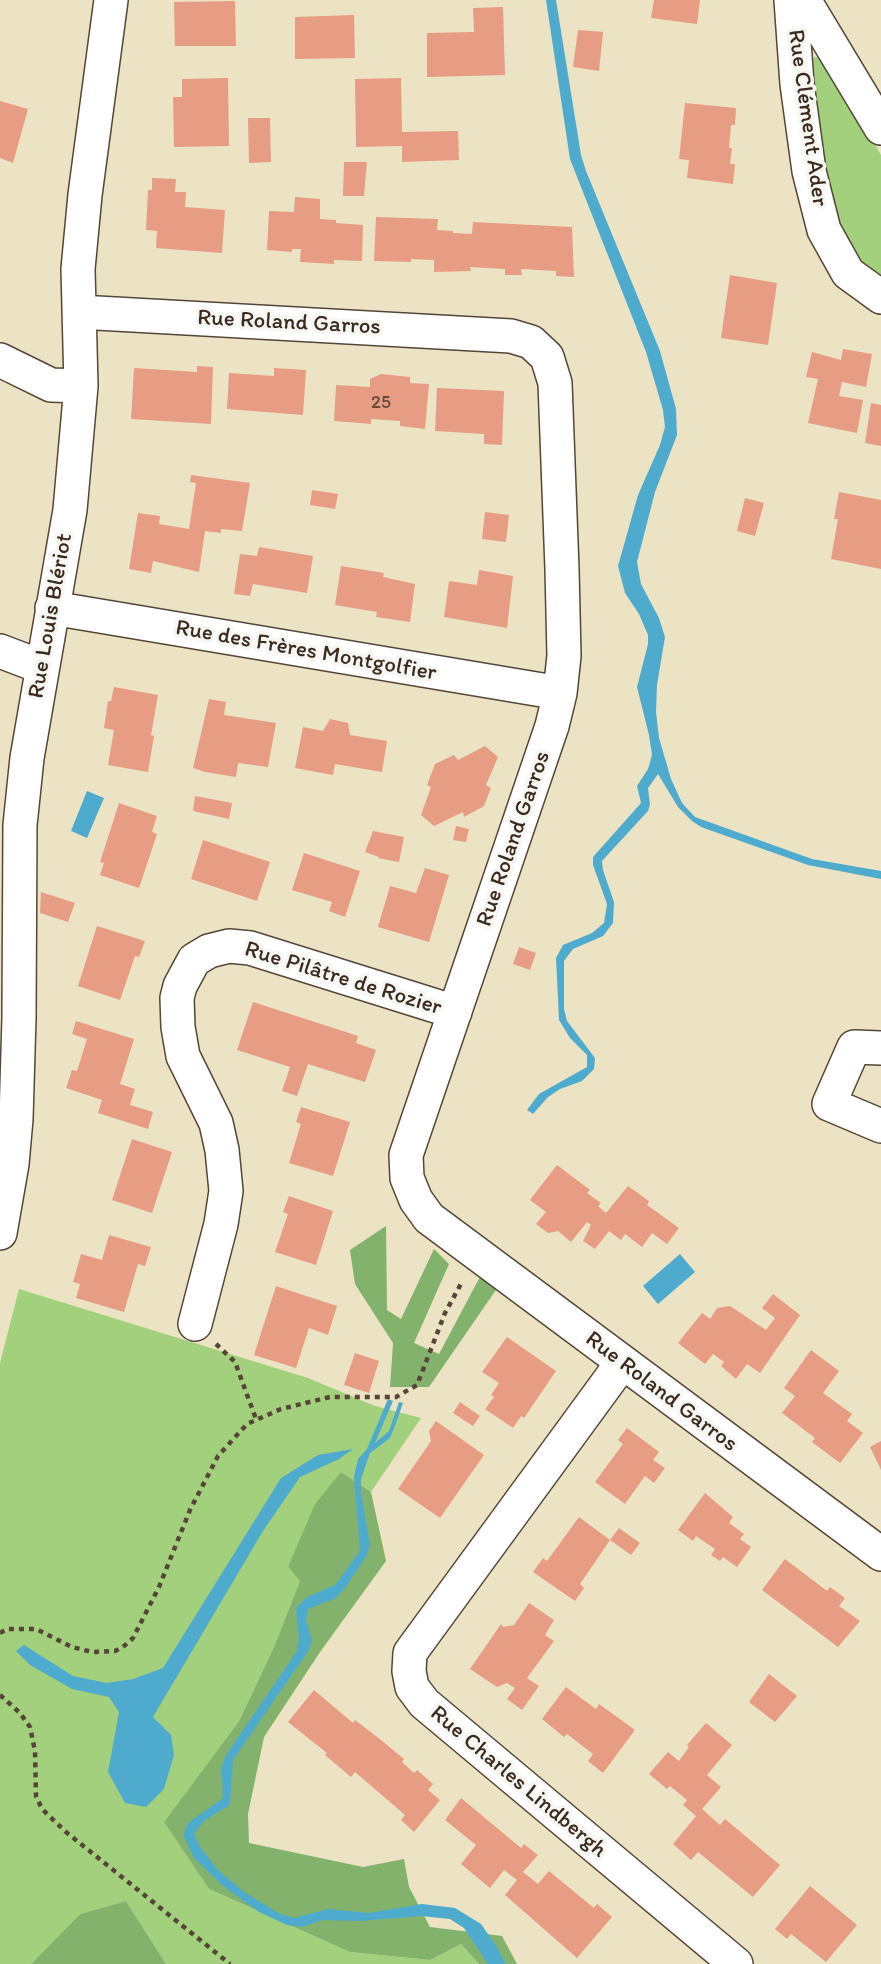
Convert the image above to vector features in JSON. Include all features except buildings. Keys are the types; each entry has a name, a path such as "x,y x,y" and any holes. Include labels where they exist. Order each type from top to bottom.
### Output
{"street":[{"name":"Rue Louis Blériot","path":"0,1233 12,1164 16,1119 20,825 27,758 70,510 82,386 78,269 111,0"},
{"name":"Rue Clément Ader","path":"791,0 797,85 809,171 824,230 848,273 881,297"},
{"name":"Rue Clément Ader","path":"804,0 881,128"},
{"name":"Rue Roland Garros","path":"79,312 512,336 531,342 547,357 555,383 564,656 560,693 552,726 405,1155 407,1178 416,1199 429,1218 881,1555"},
{"path":"0,360 51,385 82,386"},
{"name":"Rue des Frères Montgolfier","path":"52,608 560,693"},
{"path":"0,651 42,667"},
{"name":"Rue Pilâtre de Rozier","path":"195,1324 221,1224 226,1191 216,1123 183,1056 178,1027 177,998 180,986 194,960 209,951 229,946 250,948 454,1012"},
{"path":"881,1048 854,1046 829,1104 881,1126"},
{"name":"Rue Charles Lindbergh","path":"622,1363 410,1653 412,1687 424,1703 736,1964"}],"path":[{"path":"0,1633 7,1629 36,1629 82,1650 114,1651 123,1647 132,1638 159,1587 190,1510 218,1456 247,1424 281,1409 330,1397 396,1398 417,1385 445,1313 478,1254"},
{"path":"195,1324 235,1362 257,1419"},
{"path":"0,1695 20,1713 30,1727 35,1751 36,1797 43,1810 66,1832 230,1964"}],"green space":[{"path":"815,57 825,58 881,155 881,281 857,264 836,232 807,65"},
{"path":"386,1226 387,1310 401,1319 434,1249 449,1264 414,1343 439,1354 482,1273 500,1284 429,1387 390,1387 393,1343 355,1284 350,1250"},
{"path":"19,1289 308,1378 375,1406 421,1418 371,1492 341,1472 288,1567 300,1581 274,1647 239,1721 164,1822 209,1889 350,1952 429,1960 461,1944 479,1964 166,1964 126,1901 80,1914 31,1964 0,1964 0,1363"},
{"path":"341,1472 371,1492 386,1561 320,1652 264,1737 248,1814 249,1843 363,1867 404,1859 409,1887 430,1927 502,1936 517,1964 479,1964 461,1944 430,1960 350,1952 209,1889 164,1822 239,1721 274,1647 300,1581 288,1567 315,1504"},
{"path":"126,1901 166,1964 31,1964 80,1914"}],"water":[{"path":"546,0 556,0 581,155 586,171 660,351 676,409 677,435 655,492 637,562 641,584 659,618 665,637 657,685 656,712 659,738 671,779 682,803 695,817 812,859 881,871 881,879 808,865 701,827 678,807 658,774 648,788 648,811 602,861 614,902 613,923 603,936 573,949 564,961 564,1009 567,1021 595,1058 594,1069 582,1081 560,1089 548,1097 533,1114 527,1110 539,1094 587,1067 587,1055 570,1038 559,1020 556,958 563,945 592,933 604,923 607,904 593,865 593,857 641,803 637,786 648,769 652,755 637,687 648,635 639,614 625,593 618,566 638,495 665,427 663,410 646,352 570,159"},
{"path":"87,791 104,798 87,838 71,831"},
{"path":"680,1254 695,1272 658,1304 643,1286"},
{"path":"388,1399 393,1401 375,1443 389,1431 399,1402 403,1403 390,1438 370,1453 361,1479 370,1544 367,1555 336,1598 308,1609 306,1620 312,1640 309,1650 233,1760 230,1805 205,1820 194,1833 200,1847 218,1870 244,1892 280,1914 294,1918 328,1909 368,1913 422,1904 455,1908 481,1924 506,1964 488,1964 464,1928 450,1919 421,1916 359,1921 323,1920 302,1927 287,1925 259,1912 223,1886 194,1858 184,1837 188,1823 223,1798 221,1768 226,1755 297,1651 299,1639 296,1608 307,1597 335,1585 360,1551 354,1476 358,1459 367,1449"},
{"path":"353,1449 339,1459 300,1477 263,1531 153,1717 171,1735 174,1755 164,1789 146,1807 125,1803 108,1772 119,1712 109,1697 72,1689 30,1665 16,1651 24,1645 73,1676 107,1683 133,1679 163,1668 281,1478 318,1455"}]}
